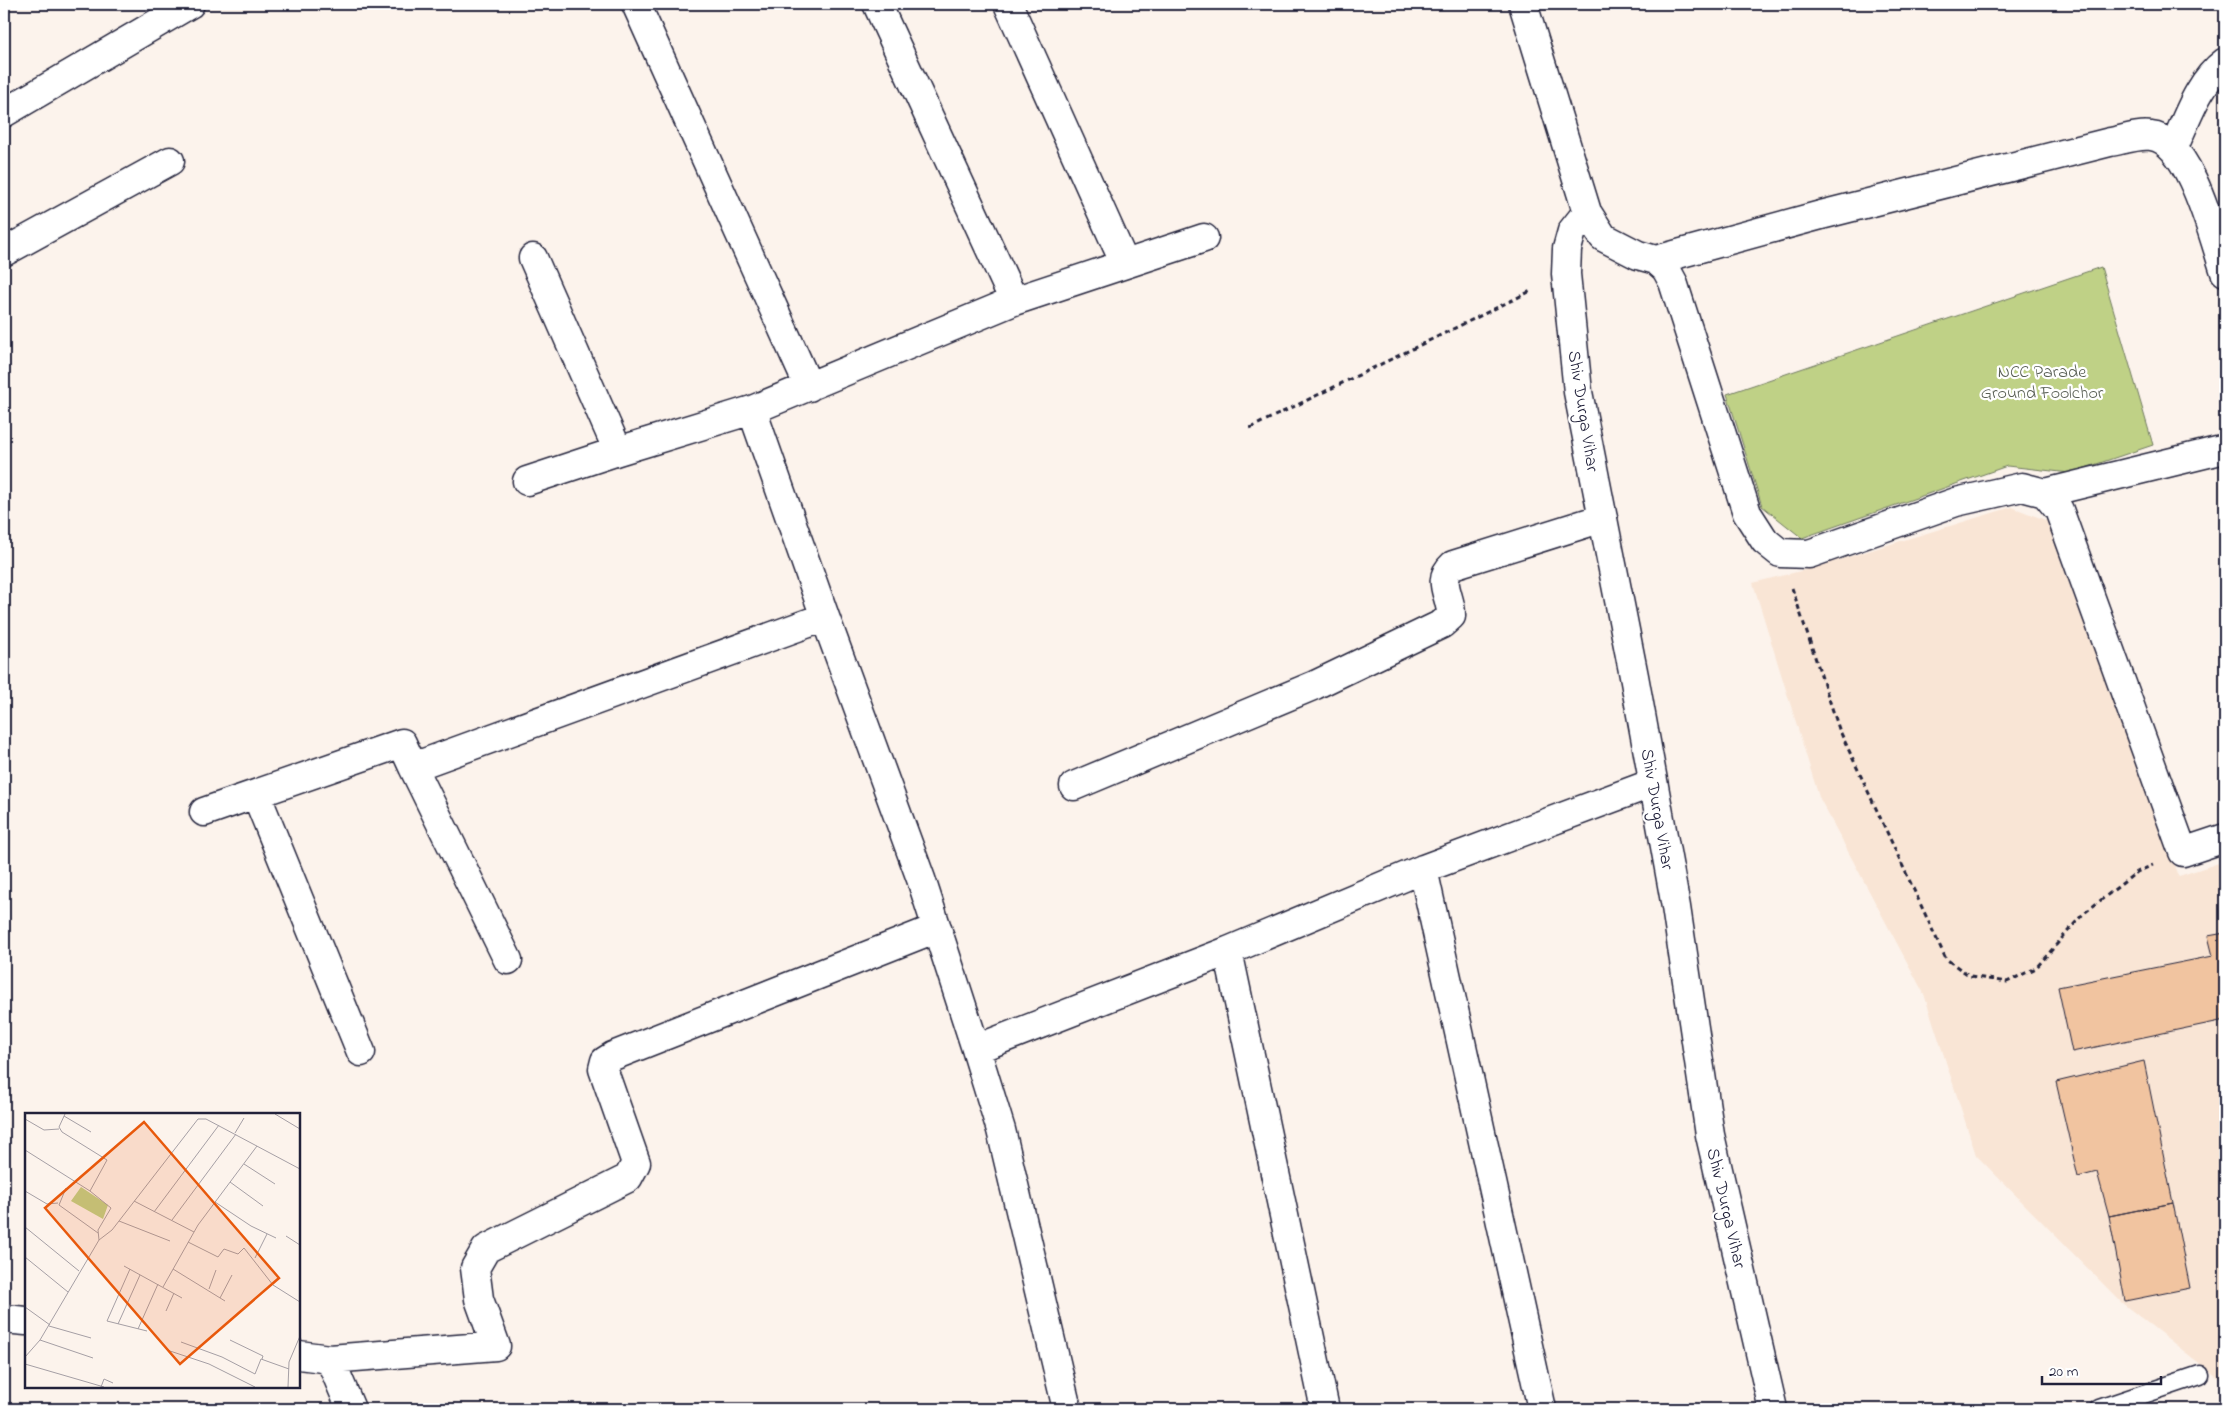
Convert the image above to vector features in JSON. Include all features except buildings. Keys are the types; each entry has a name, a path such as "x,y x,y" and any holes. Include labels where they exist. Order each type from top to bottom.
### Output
{"street":[{"path":"4,113 190,4"},
{"path":"636,4 810,387"},
{"path":"877,4 1014,301"},
{"path":"1008,4 1125,264"},
{"path":"1523,4 1587,212 1603,237 1638,255 1656,260 1666,269 1673,282 1747,513 1765,541 1780,553 1809,554 1966,500 2022,487 2045,493 2225,449"},
{"path":"2174,147 2197,97 2217,68 2225,62"},
{"path":"1656,260 1821,215 2110,142 2152,135 2174,147 2192,176 2225,272"},
{"path":"4,252 170,161"},
{"name":"Shiv Durga Vihar","path":"1587,212 1572,231 1567,249 1566,274 1578,392 1676,907 1710,1134 1773,1409"},
{"path":"527,481 752,410 1014,301 1204,238"},
{"path":"533,258 618,451"},
{"path":"752,410 824,617 921,879 1002,1130 1067,1409"},
{"path":"2045,493 2059,510 2183,852 2225,838"},
{"path":"1074,786 1315,685 1442,624 1451,616 1452,606 1444,580 1446,571 1454,565 1602,518"},
{"path":"413,767 824,617"},
{"path":"204,812 402,743 508,960"},
{"path":"976,1049 1228,951 1423,869 1653,783"},
{"path":"256,794 361,1052"},
{"path":"1423,869 1542,1409"},
{"path":"300,1354 330,1359 496,1346 479,1299 475,1268 486,1249 628,1178 633,1172 636,1163 603,1069 605,1061 612,1056 937,928"},
{"path":"1228,951 1325,1409"},
{"path":"4,1319 25,1321"},
{"path":"330,1359 351,1409"}],"lane":[{"path":"2099,1409 2200,1375"}],"path":[{"path":"1250,428 1566,274"},
{"path":"1780,553 1839,729 1946,959 1970,976 2007,982 2036,968 2083,914 2137,872 2183,852"}],"shaded area":[{"path":"2012,507 2048,521 2066,575 2179,876 2225,861 2225,1380 2221,1380 2122,1303 1976,1155 1924,994 1819,797 1753,583 1816,567"}],"green space":[{"name":"NCC Parade Ground Foolchor","path":"2101,267 2153,445 2070,473 2007,466 1802,538 1762,506 1727,394"}]}
